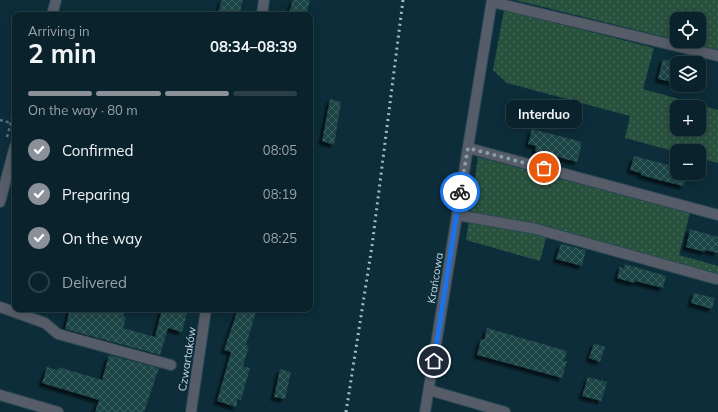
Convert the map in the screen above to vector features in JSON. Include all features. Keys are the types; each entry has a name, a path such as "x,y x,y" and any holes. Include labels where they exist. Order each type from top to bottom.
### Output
{"street":[{"path":"53,12 56,0"},
{"path":"262,12 264,0"},
{"path":"492,1 718,56"},
{"name":"Krańcowa","path":"425,412 492,1"},
{"path":"0,202 10,144"},
{"path":"468,148 718,215"},
{"path":"457,215 536,229 716,279"},
{"path":"0,307 12,312"},
{"path":"13,312 45,324 58,334 171,364"},
{"name":"Czwartaków","path":"191,412 206,312"},
{"path":"429,390 505,412"},
{"path":"0,395 58,412"}],"path":[{"path":"10,144 12,119"},
{"path":"0,120 11,123"}],"green space":[{"path":"515,0 718,0 718,50 706,47 706,12 670,12 670,38"},
{"path":"504,10 654,48 643,89 682,100 670,100 670,136 706,136 706,107 718,110 718,163 706,160 706,144 670,144 670,150 625,138 630,116 507,83 493,70"},
{"path":"478,157 690,213 679,255 718,266 718,275 608,249 549,226 540,261 466,240"}],"building":[{"path":"222,0 243,0 240,12 218,12"},
{"path":"293,0 310,0 307,12 289,12"},
{"path":"663,59 670,61 670,82 658,79"},
{"path":"330,99 341,102 334,145 322,141"},
{"path":"532,129 582,142 577,162 535,151 536,146 528,144"},
{"path":"634,156 670,165 670,180 685,180 683,186 641,175 641,173 630,170"},
{"path":"690,229 718,237 718,253 705,250 705,252 686,247"},
{"path":"561,244 586,250 582,266 556,259"},
{"path":"625,264 666,276 663,288 635,281 634,283 617,278 620,267 624,268"},
{"path":"694,293 715,298 712,309 691,303"},
{"path":"69,312 124,312 123,316 126,318 123,328 155,337 161,312 187,312 182,332 168,328 160,355 65,329"},
{"path":"237,312 256,312 246,345 249,346 243,366 250,368 241,400 238,399 236,407 217,401 231,352 224,350"},
{"path":"487,328 567,351 564,361 567,361 562,378 477,355 481,339 484,340"},
{"path":"594,343 605,347 600,362 589,358"},
{"path":"109,355 159,368 144,412 95,412 99,400 42,383 47,367 58,370 58,367 102,380"},
{"path":"280,369 291,372 285,399 274,397"},
{"path":"588,377 607,382 601,401 582,396"}],"railway":[{"path":"346,412 372,246 403,0"}],"way so far":[{"path":"460,192 468,148 544,168"}],"place":[{"name":"Interduo","path":"544,168"}],"route":[{"path":"434,361 460,192"}]}
